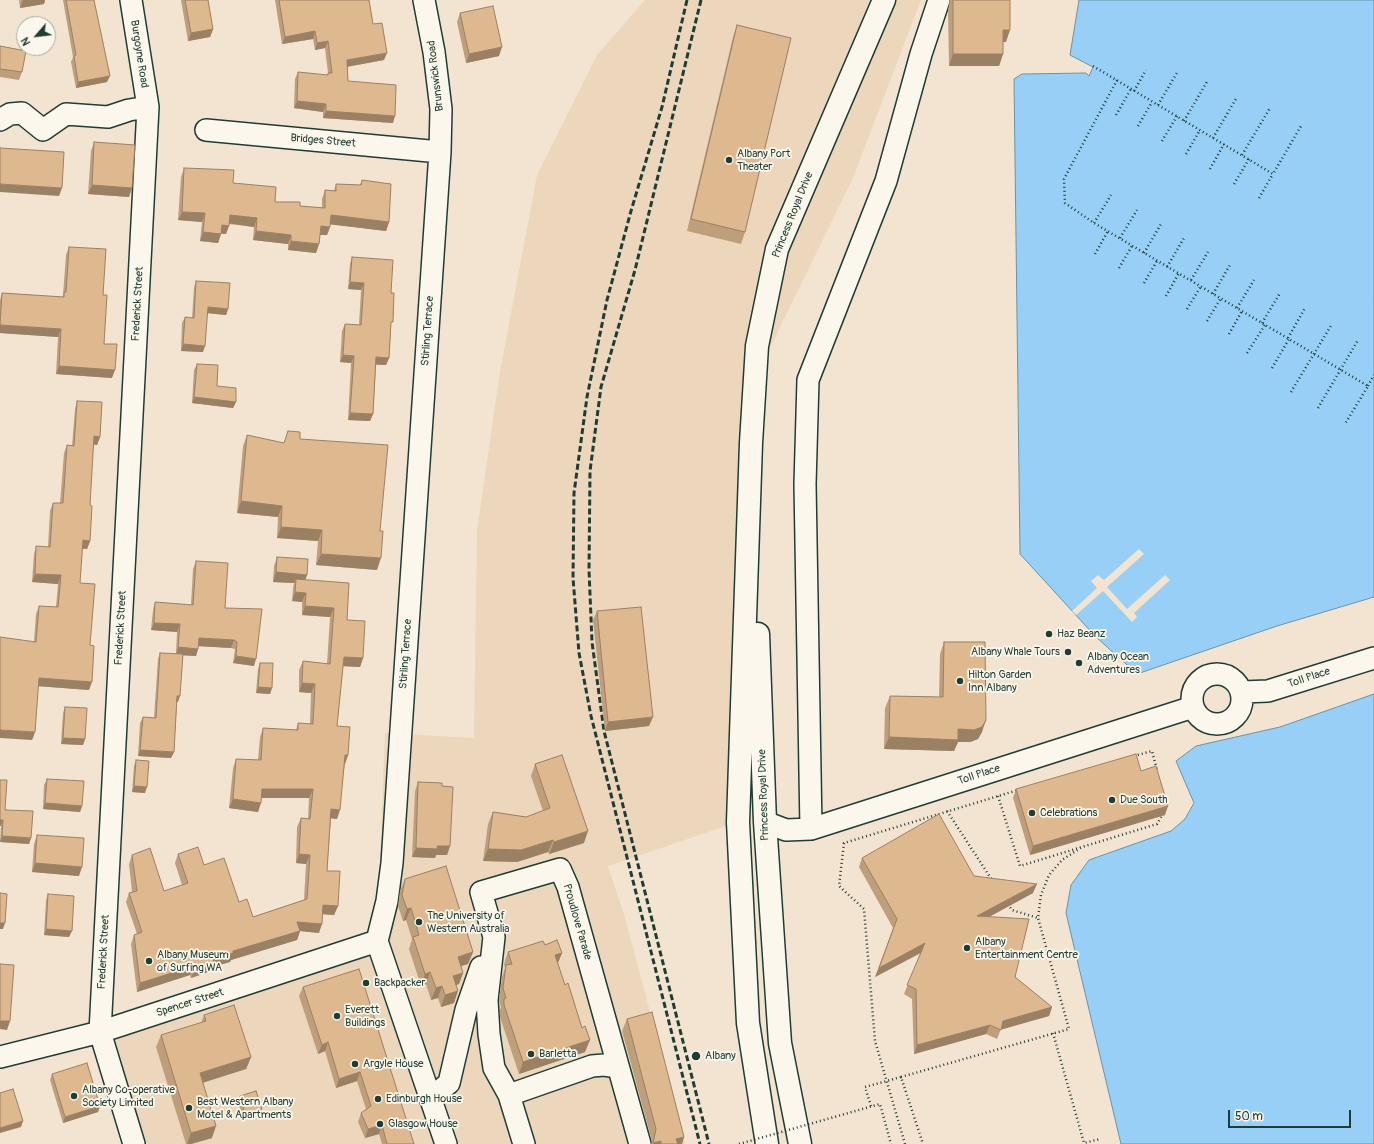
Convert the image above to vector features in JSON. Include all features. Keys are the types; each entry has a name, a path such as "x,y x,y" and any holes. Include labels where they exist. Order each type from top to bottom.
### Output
{"main road":[{"name":"Princess Royal Drive","path":"767,1144 748,1023 738,822 751,443 757,346 778,249 884,0"},
{"name":"Princess Royal Drive","path":"751,443 765,822 780,1043 800,1144"},
{"path":"738,822 765,822"}],"street":[{"name":"Burgoyne Road","path":"131,0 148,107"},
{"name":"Brunswick Road","path":"424,0 434,52 441,109 440,152"},
{"path":"811,829 805,484 808,380 886,181 938,0"},
{"path":"0,120 10,114 22,114 42,130 66,114 108,117 129,110 148,107"},
{"name":"Frederick Street","path":"134,1144 100,1032 148,107"},
{"name":"Bridges Street","path":"206,130 440,152"},
{"name":"Stirling Terrace","path":"377,941 388,901 392,864 440,152"},
{"name":"Toll Place","path":"1242,692 1268,691 1374,658"},
{"path":"1214,673 1223,674 1232,678 1238,684 1242,692 1241,708 1232,720 1225,723 1217,724 1202,720 1193,706 1194,689 1199,681 1214,673"},
{"name":"Toll Place","path":"765,822 786,830 811,829 1193,706"},
{"name":"Proudlove Parade","path":"524,1144 510,1095 494,1068 489,1034 487,1000 494,937 481,892 560,869 568,887 640,1144"},
{"path":"430,1099 449,1083 466,1010 482,961 494,937"},
{"path":"377,941 446,1144"},
{"name":"Spencer Street","path":"0,1057 100,1032 377,941"},
{"path":"510,1095 592,1066 604,1065 618,1067"}],"path":[{"path":"1093,66 1273,174"},
{"path":"1116,115 1146,70"},
{"path":"1158,105 1178,71"},
{"path":"1117,80 1064,180 1065,203 1132,246 1368,386"},
{"path":"1184,121 1208,80"},
{"path":"1213,138 1237,97"},
{"path":"1138,126 1152,102"},
{"path":"1242,155 1270,108"},
{"path":"1162,141 1177,116"},
{"path":"1259,198 1301,126"},
{"path":"1186,154 1200,130"},
{"path":"1210,169 1224,144"},
{"path":"1234,184 1248,159"},
{"path":"1094,223 1111,195"},
{"path":"1120,238 1137,210"},
{"path":"1144,253 1161,224"},
{"path":"1095,254 1108,231"},
{"path":"1167,267 1184,238"},
{"path":"1119,268 1132,246"},
{"path":"1191,280 1208,252"},
{"path":"1144,283 1157,261"},
{"path":"1213,294 1230,265"},
{"path":"1166,296 1179,273"},
{"path":"1237,308 1254,280"},
{"path":"1187,309 1200,286"},
{"path":"1247,353 1280,293"},
{"path":"1207,321 1221,298"},
{"path":"1272,368 1305,308"},
{"path":"1229,334 1242,311"},
{"path":"1291,392 1332,324"},
{"path":"1318,408 1358,340"},
{"path":"1345,424 1374,375"},
{"path":"1130,758 1152,751 1158,772"},
{"path":"905,1144 875,1041 864,909 839,886 844,842 1020,790"},
{"path":"998,796 1020,866 1157,824 1164,812"},
{"path":"947,811 995,884"},
{"path":"871,1106 865,1087 1069,1029 1038,918 1041,895 1049,875 1062,860 1086,845"},
{"path":"1004,897 1012,910 1038,918"},
{"path":"1054,1033 1084,1143 1100,1139"},
{"path":"901,1076 923,1144"},
{"path":"739,1144 880,1104 891,1144"}],"shaded area":[{"path":"645,0 921,0 853,178 766,356 738,822 608,866 624,914 685,1144 134,1144 100,1032 377,941 385,733 474,738 477,530 500,372 537,175 597,55"}],"water":[{"path":"1079,0 1374,0 1374,597 1277,626 1137,674 1095,636 1020,554 1014,79 1022,74 1086,73 1089,76 1093,67 1070,55"},
{"path":"1374,694 1374,1144 1121,1144 1066,913 1071,885 1089,860 1171,831 1185,819 1194,803 1176,761 1196,746 1280,727"}],"pier":[{"path":"1139,549 1144,554 1107,587 1127,609 1165,575 1170,580 1134,613 1137,617 1132,622 1103,591 1076,615 1072,611 1097,588 1091,581 1098,575 1104,580"}],"building":[{"path":"66,0 94,0 110,76 78,82 74,56 76,55"},
{"path":"185,0 208,0 213,29 191,33"},
{"path":"279,0 369,0 373,24 382,23 387,53 347,60 348,81 396,85 395,116 326,111 326,104 297,101 298,72 328,75 328,73 332,73 328,41 317,43 315,31 285,37"},
{"path":"953,0 1010,0 1010,30 1003,30 1003,54 953,54"},
{"path":"493,6 502,47 469,54 460,13"},
{"path":"737,25 791,38 745,232 691,219"},
{"path":"0,46 16,49 16,56 25,56 22,72 0,69"},
{"path":"94,142 135,145 132,188 92,185"},
{"path":"0,148 64,152 62,188 0,184"},
{"path":"184,168 234,170 233,183 276,187 275,202 300,202 300,206 325,208 325,190 336,191 336,184 361,185 362,180 391,184 389,222 331,215 330,227 321,226 319,244 291,241 291,235 256,231 257,218 230,215 229,226 222,225 221,234 203,232 205,213 182,212"},
{"path":"69,247 106,249 103,295 107,295 104,344 117,344 115,370 59,366 61,329 0,325 2,293 64,297 64,292 66,292"},
{"path":"352,257 393,260 391,293 394,293 393,322 391,322 389,358 376,357 373,414 350,413 354,356 343,355 345,324 361,325 364,283 350,282"},
{"path":"196,281 230,283 228,309 208,307 205,346 183,344 185,317 194,318"},
{"path":"197,364 218,365 217,386 236,388 236,402 194,397"},
{"path":"77,401 102,402 100,437 94,436 90,505 92,506 90,541 83,540 80,583 95,584 90,645 94,646 92,682 39,678 35,732 0,730 0,637 36,642 39,606 58,607 61,575 35,574 36,546 50,547 53,503 63,503 67,445 74,446"},
{"path":"288,431 300,432 300,439 388,445 380,531 383,531 381,558 321,554 322,530 281,527 282,506 241,501 247,435 284,443"},
{"path":"277,557 308,559 307,575 276,572"},
{"path":"196,561 228,563 225,608 262,609 256,659 236,656 237,642 234,640 199,638 198,649 178,647 180,624 154,623 155,602 193,605"},
{"path":"296,579 349,583 347,620 365,621 363,658 344,657 337,726 350,727 348,755 345,755 340,810 331,809 327,871 340,871 338,906 323,905 322,924 297,922 300,931 233,951 233,953 213,959 214,962 195,969 194,966 140,983 134,935 142,932 129,893 137,891 132,855 150,848 164,891 188,883 178,854 198,847 204,865 224,858 239,902 247,899 253,917 307,899 310,855 299,854 301,818 310,819 313,789 262,789 261,803 233,799 236,759 261,760 263,728 298,730 298,723 313,724 315,684 302,683 303,661 330,664 334,608 305,606 306,593 295,592"},
{"path":"641,607 653,717 608,722 597,611"},
{"name":"Hilton Garden Inn Albany","path":"944,642 985,642 986,720 982,727 974,730 958,729 958,740 889,737 890,696 943,697"},
{"path":"160,653 183,654 180,696 177,696 174,752 140,750 143,717 156,718"},
{"path":"260,663 273,663 272,688 258,687"},
{"path":"65,707 87,708 85,739 63,738"},
{"path":"1136,754 1141,771 1156,766 1168,806 1033,846 1016,789"},
{"path":"562,755 588,831 554,842 553,840 521,850 488,849 493,812 526,817 550,808 535,764"},
{"path":"136,760 149,761 147,787 134,786"},
{"path":"47,779 84,781 82,806 45,803"},
{"path":"0,780 7,780 5,810 33,811 31,838 2,836 3,820 0,820"},
{"path":"418,782 442,783 442,786 453,787 450,846 437,846 438,849 416,848"},
{"name":"Albany Entertainment Centre","path":"939,814 974,876 1037,884 977,916 1029,919 1015,977 1052,1007 1003,1021 1001,1030 990,1025 917,1045 916,989 907,985 925,943 879,968 897,919 862,858"},
{"path":"37,835 84,838 82,867 35,863"},
{"path":"446,866 473,952 458,957 463,973 453,976 458,991 445,995 442,986 436,988 430,972 425,974 413,937 419,935 411,908 407,909 402,895 405,879"},
{"path":"0,893 7,894 5,923 0,923"},
{"path":"48,894 74,896 72,931 46,929"},
{"path":"557,940 562,953 555,955 565,985 568,983 582,1028 585,1026 590,1040 523,1062 504,1005 504,999 506,998 503,988 506,965 512,964 508,952 543,941 545,945"},
{"path":"0,964 14,965 10,1021 0,1021"},
{"path":"359,969 414,1144 387,1144 382,1125 368,1129 361,1113 371,1106 360,1072 339,1079 328,1042 322,1045 303,987"},
{"name":"Best Western Albany Motel & Apartments","path":"234,1005 251,1057 200,1073 216,1126 191,1133 161,1035 206,1021 204,1015"},
{"path":"652,1012 684,1137 676,1139 678,1144 661,1144 661,1141 653,1143 656,1129 627,1019"},
{"name":"Albany Co-operative Society Limited","path":"87,1063 100,1106 65,1117 52,1074"},
{"path":"13,1089 23,1121 0,1128 0,1093"},
{"path":"256,1091 262,1109 245,1114 240,1096"}],"railway":[{"path":"687,0 662,107 631,211 607,300 587,397 574,493 573,578 579,653 591,716 700,1144"},
{"path":"701,0 635,270 601,387 590,471 589,570 592,642 604,731 709,1144"}],"place":[{"name":"Albany Port Theater","path":"729,160"},
{"name":"Haz Beanz","path":"1049,634"},
{"name":"Albany Whale Tours","path":"1068,652"},
{"name":"Albany Ocean Adventures","path":"1079,663"},
{"name":"Hilton Garden Inn Albany","path":"960,681"},
{"name":"Due South","path":"1112,800"},
{"name":"Celebrations","path":"1032,813"},
{"name":"The University of Western Australia","path":"419,922"},
{"name":"Albany Entertainment Centre","path":"967,948"},
{"name":"Albany Museum of Surfing WA","path":"149,961"},
{"name":"Backpacker","path":"366,983"},
{"name":"Everett Buildings","path":"337,1016"},
{"name":"Barletta","path":"531,1054"},
{"name":"Albany","path":"696,1056"},
{"name":"Argyle House","path":"355,1064"},
{"name":"Albany Co-operative Society Limited","path":"74,1096"},
{"name":"Edinburgh House","path":"378,1099"},
{"name":"Best Western Albany Motel & Apartments","path":"189,1108"},
{"name":"Glasgow House","path":"380,1124"}]}
